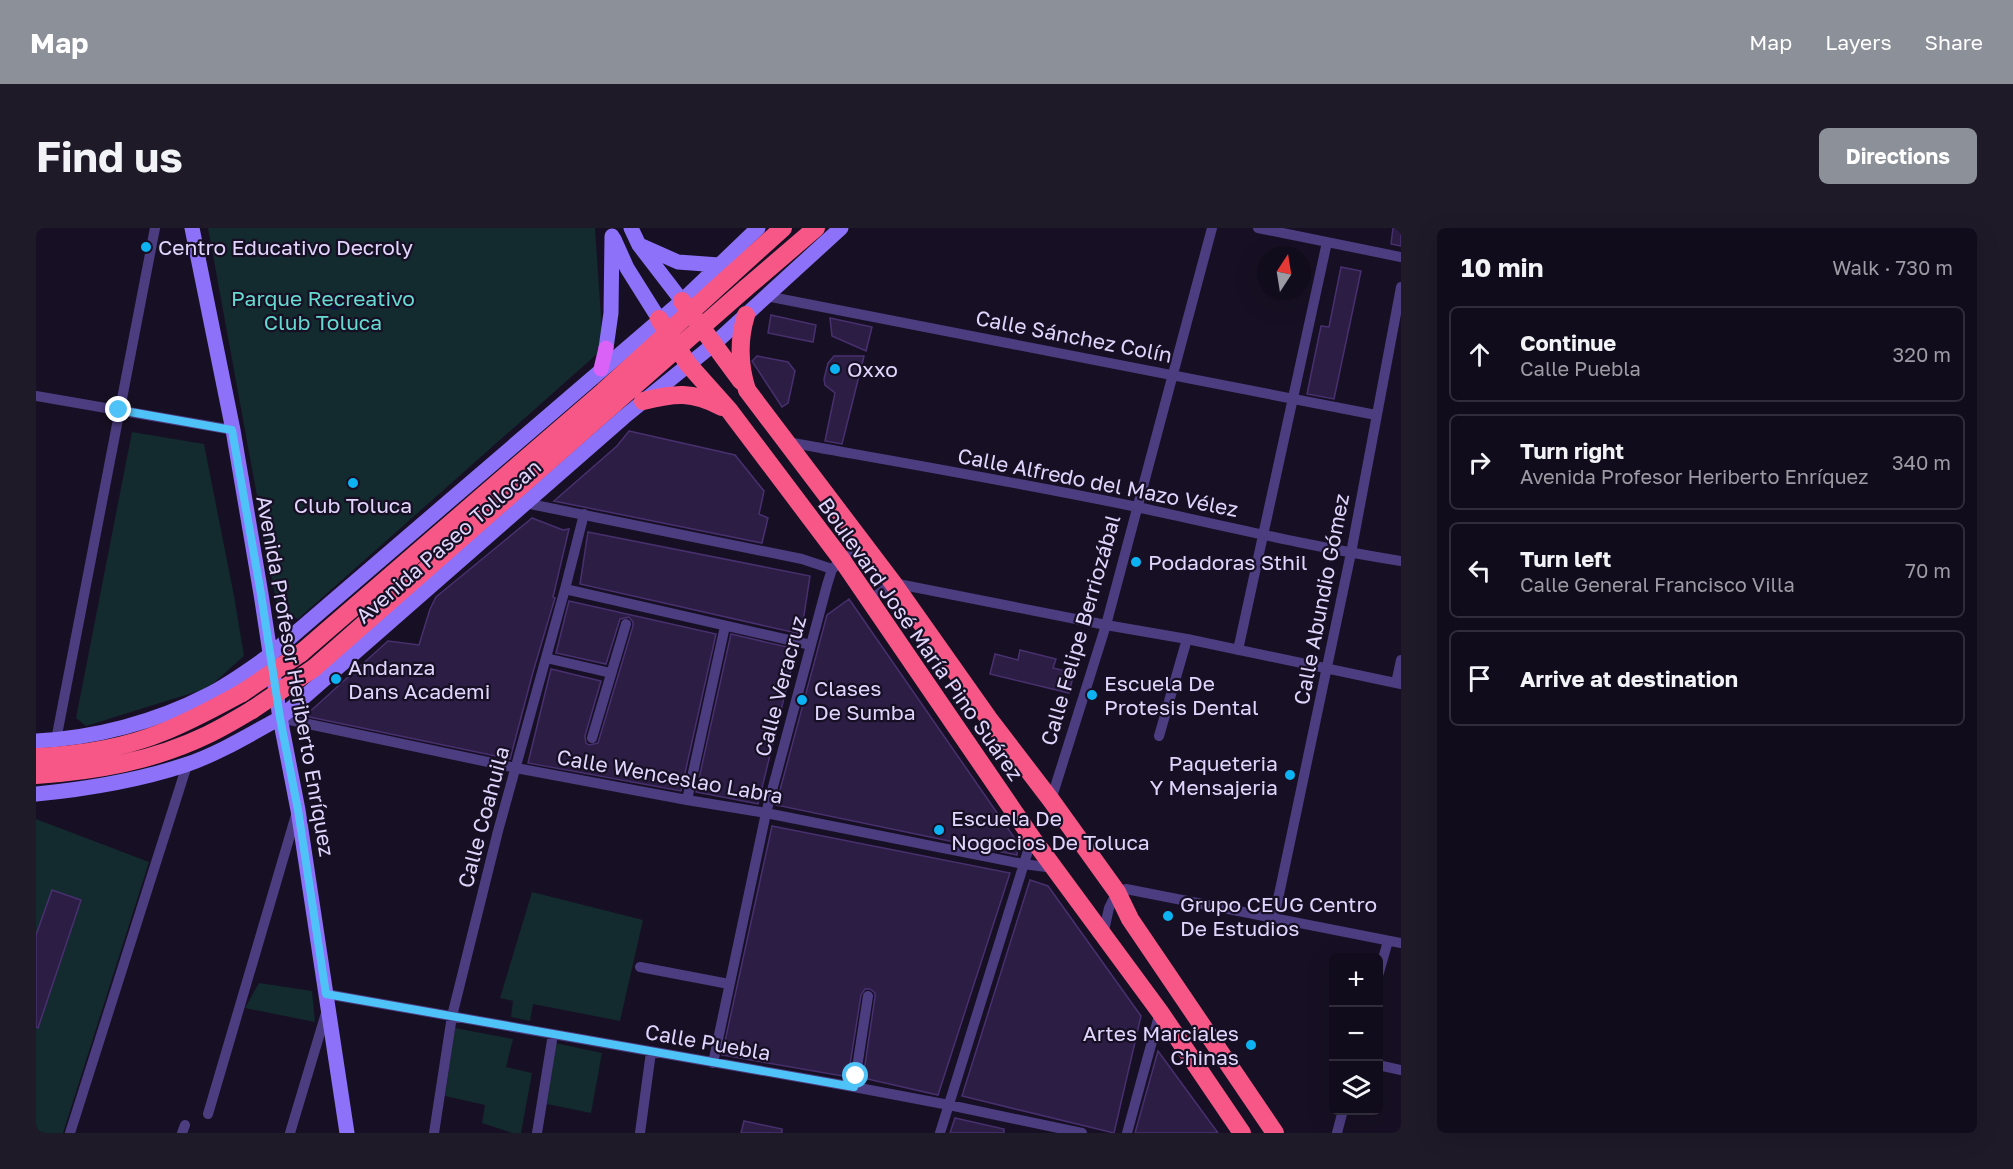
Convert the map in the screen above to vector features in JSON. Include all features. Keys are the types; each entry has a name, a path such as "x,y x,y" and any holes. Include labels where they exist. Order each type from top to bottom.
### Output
{"highway":[{"name":"Avenida Paseo Tollocan","path":"36,775 74,773 125,764 170,750 207,735 252,710 314,668 610,397 725,266 783,228"},
{"name":"Avenida Paseo Tollocan","path":"36,757 59,756 113,747 161,733 242,693 301,653 816,228"},
{"path":"681,301 747,390"},
{"path":"747,390 740,351 742,327 749,313"},
{"name":"Boulevard José María Pino Suárez","path":"659,319 688,364 729,410 837,565 870,600 1032,838 1160,1012 1242,1133"},
{"name":"Boulevard José María Pino Suárez","path":"747,390 893,583 989,719 1117,892 1130,919 1275,1133"},
{"path":"649,396 685,394 705,399 729,410"}],"main road":[{"name":"Avenida Profesor Heriberto Enríquez","path":"192,228 232,430 280,718 298,810 347,1133"},
{"path":"631,228 639,245 681,301"},
{"name":"Avenida Paseo Tollocan","path":"36,741 98,733 176,711 210,694 270,655 601,369 612,352 659,319 725,266 758,228"},
{"name":"Avenida Paseo Tollocan","path":"36,794 86,789 130,781 187,765 229,746 280,718 525,502 714,344 841,228"},
{"path":"611,232 612,352 636,354 651,362 658,376 649,396"},
{"name":"Boulevard José María Pino Suárez","path":"611,232 627,268 659,319"},
{"path":"639,245 678,262 725,266 718,280 718,292 732,307 746,310 749,313"}],"street":[{"path":"56,740 155,228"},
{"name":"Calle Felipe Berriozábal","path":"1051,800 1106,626 1212,228"},
{"path":"1258,228 1401,257"},
{"path":"1238,650 1327,242"},
{"name":"Calle Abundio Gómez","path":"1274,918 1351,553 1401,287"},
{"name":"Calle Sánchez Colín","path":"766,296 1376,415"},
{"path":"36,396 232,430"},
{"name":"Calle Alfredo del Mazo Vélez","path":"787,442 1136,507 1351,553 1401,561"},
{"path":"525,502 837,565 863,544"},
{"name":"Calle Coahuila","path":"434,1133 452,1016 498,831 584,514"},
{"name":"Calle Veracruz","path":"713,1063 766,813 811,645 837,565"},
{"path":"870,600 893,583 1106,626 1187,639 1399,683 1401,660"},
{"path":"565,589 811,645"},
{"path":"591,738 626,624"},
{"path":"687,801 725,626"},
{"path":"1160,736 1187,639"},
{"path":"546,658 611,673"},
{"name":"Calle Wenceslao Labra","path":"280,718 516,768 1054,868"},
{"path":"70,1133 187,765"},
{"path":"208,1114 298,810"},
{"path":"940,1133 1032,838"},
{"path":"1103,936 1109,908 1117,892 1126,889 1401,943"},
{"path":"1383,958 1388,941"},
{"path":"640,967 729,984"},
{"path":"854,1087 868,996"},
{"path":"290,1133 327,1001"},
{"name":"Calle Puebla","path":"327,1001 452,1016 854,1087 1082,1133"},
{"path":"1127,1133 1160,1012"},
{"path":"537,1133 553,1034"},
{"path":"640,1133 651,1052"},
{"path":"1383,1066 1401,1070"},
{"path":"1337,1133 1342,1115"}],"green space":[{"name":"Club Toluca","path":"208,228 595,228 602,331 597,354 298,619 278,611"},
{"path":"132,432 204,444 244,656 208,688 86,726 76,718"},
{"path":"36,819 149,862 63,1133 36,1133"},
{"path":"532,892 643,920 620,1021 533,1004 530,1021 511,1017 513,1001 500,998"},
{"path":"259,983 312,991 315,1022 245,1008"},
{"path":"455,1028 513,1039 506,1067 532,1073 521,1133 512,1133 482,1123 485,1105 445,1096"},
{"path":"555,1043 602,1053 591,1113 547,1104"}],"shaded area":[{"path":"335,296 340,298 342,303 340,308 335,310 330,308 328,303 330,298"}],"building":[{"path":"1393,228 1401,228 1401,246 1391,244"},
{"path":"1341,267 1361,271 1334,399 1307,394 1321,326 1329,327"},
{"path":"771,315 816,325 813,342 768,333"},
{"path":"830,318 872,327 866,351 832,336"},
{"path":"757,356 788,362 795,371 788,403 782,407 752,361"},
{"path":"834,356 864,356 842,444 825,441 835,393 825,385 824,379 828,363"},
{"path":"629,431 735,455 764,491 759,514 768,518 762,543 554,501 617,446"},
{"path":"532,518 563,530 569,529 553,597 555,598 510,759 305,716 388,641 419,645 436,597"},
{"path":"588,532 810,576 801,634 580,584"},
{"path":"849,599 1018,843 1017,855 776,805 827,615"},
{"path":"569,601 716,634 681,791 528,763 551,669 601,681 585,736 586,743 589,745 598,743 633,626 629,617 620,619 606,664 556,653"},
{"path":"731,634 796,649 758,804 696,792"},
{"path":"1020,650 1056,659 1053,668 1074,673 1069,693 990,674 995,654 1018,660"},
{"path":"772,826 1010,873 938,1095 863,1078 875,997 875,993 870,989 865,989 861,995 848,1077 722,1055"},
{"path":"1030,880 1048,886 1141,1016 1114,1133 962,1096"},
{"path":"52,890 81,900 38,1028 36,1027 36,935"},
{"path":"1158,1051 1218,1133 1135,1133"},
{"path":"955,1118 1004,1129 1004,1133 950,1133"},
{"path":"744,1121 782,1129 782,1133 741,1133"}],"place":[{"name":"Centro Educativo Decroly","path":"146,247"},
{"name":"Oxxo","path":"835,369"},
{"name":"Club Toluca","path":"353,483"},
{"name":"Podadoras Sthil","path":"1136,562"},
{"name":"Andanza Dans Academi","path":"336,679"},
{"name":"Escuela De Protesis Dental","path":"1092,695"},
{"name":"Clases De Sumba","path":"802,700"},
{"name":"Paqueteria Y Mensajeria","path":"1290,775"},
{"name":"Escuela De Nogocios De Toluca","path":"939,830"},
{"name":"Grupo CEUG Centro De Estudios","path":"1168,916"},
{"name":"Artes Marciales Chinas","path":"1251,1045"}],"route":[{"path":"119,410 232,430 280,718 298,810 326,994 854,1087 856,1076"}],"park label":[{"name":"Parque Recreativo Club Toluca","path":"323,310"}]}
